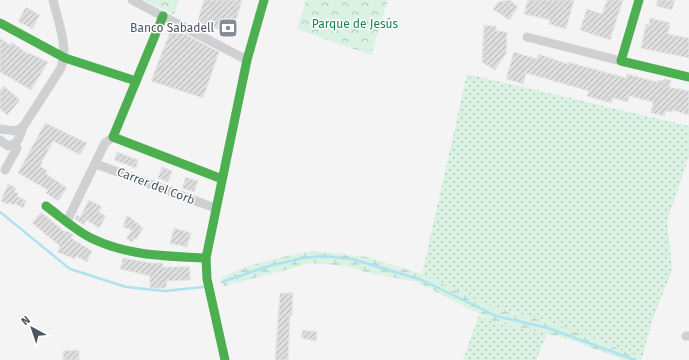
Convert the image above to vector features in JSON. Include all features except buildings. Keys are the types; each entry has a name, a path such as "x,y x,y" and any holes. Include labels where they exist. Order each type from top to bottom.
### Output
{"street":[{"path":"0,140 8,146 15,144 20,137 23,127 61,68 65,58 64,44 53,0"},
{"path":"132,0 247,60"},
{"path":"225,360 207,279 206,258 215,208 247,60 264,0"},
{"path":"622,61 639,0"},
{"path":"67,221 105,143 113,137 163,16"},
{"path":"0,23 65,58 136,81"},
{"path":"527,37 689,76"},
{"path":"0,129 16,131 23,127"},
{"path":"113,137 222,179"},
{"path":"5,170 17,148 15,144"},
{"name":"Carrer del Corb","path":"96,164 215,208"},
{"path":"46,206 92,238 118,248 151,255 206,258"}],"green space":[{"path":"144,0 179,0 174,15"},
{"name":"Parque de Jesús","path":"306,0 388,0 371,55 297,29"},
{"path":"467,74 689,126 689,157 667,221 672,270 652,321 642,358 550,322 488,306 422,274"},
{"path":"313,251 367,257 422,274 488,306 550,322 642,358 641,360 624,360 568,339 495,322 417,282 374,274 345,266 312,263 224,286 222,277 233,272 267,261"},
{"path":"479,315 495,322 547,334 536,360 463,360"}],"waterway":[{"path":"0,212 70,269 126,287 165,291 203,287"},
{"path":"222,282 269,266 303,258 322,256 352,259 422,280 496,316 548,328 635,360"}],"traffic: fast":[{"path":"225,360 207,279 206,258 247,60 264,0"},
{"path":"639,0 621,61 689,77"},
{"path":"163,16 113,137 222,179"},
{"path":"0,23 65,58 136,81"},
{"path":"46,206 79,231 105,244 133,252 147,254 206,258"}],"place":[{"name":"Banco Sabadell","path":"228,28"}]}
